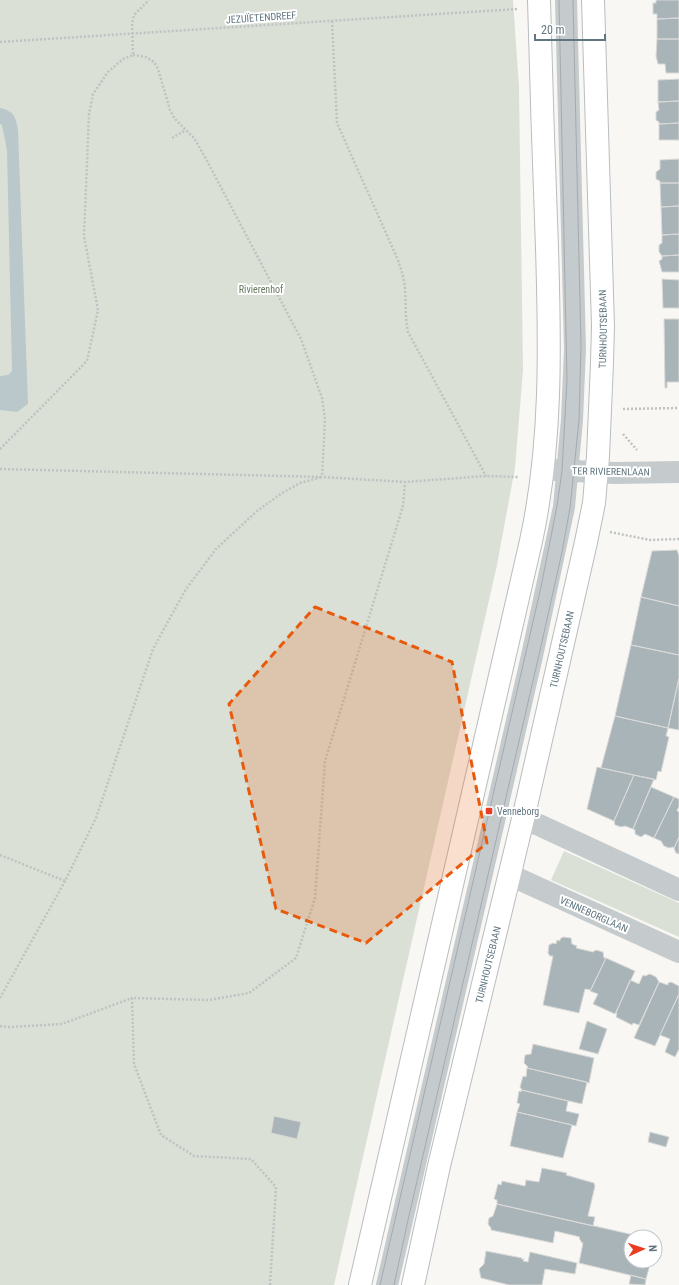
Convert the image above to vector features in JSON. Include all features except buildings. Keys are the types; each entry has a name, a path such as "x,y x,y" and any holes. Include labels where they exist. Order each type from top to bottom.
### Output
{"main road":[{"path":"360,1285 536,519 548,407 549,332 539,0"},
{"name":"TURNHOUTSEBAAN","path":"413,1285 441,1159 523,819 594,503 601,408 603,326 593,0"}],"street":[{"path":"387,1285 532,656 560,524 568,471 572,420 574,348 566,0"},
{"name":"TER RIVIERENLAAN","path":"542,474 568,471 679,472"},
{"path":"523,819 679,890"},
{"name":"VENNEBORGLAAN","path":"510,875 679,952"}],"path":[{"path":"133,55 132,24 134,15 149,0"},
{"name":"JEZUÏETENDREEF","path":"0,42 519,9"},
{"path":"332,20 337,123 398,260 403,275 405,288 405,318 408,332 486,476"},
{"path":"0,449 87,361 98,310 84,236 89,114 93,94 108,72 122,59 133,55 146,57 154,62 158,69 170,110 175,119 194,138 205,156 301,339 322,398 325,418 322,477"},
{"path":"172,138 186,130"},
{"path":"619,409 679,408"},
{"path":"0,469 322,477 405,482 486,476 526,477 542,474"},
{"path":"0,998 64,881 96,818 153,649 186,589 216,549 257,511 282,493 300,483 322,477"},
{"path":"0,1026 10,1027 62,1024 132,998 209,1000 249,993 296,958 315,898 325,761 403,506 405,482"},
{"path":"606,532 650,540 679,539"},
{"path":"0,854 64,881"},
{"path":"132,998 134,1064 161,1135 194,1156 251,1159 276,1187 270,1285"}],"highlighted area":[{"path":"315,607 452,662 487,843 366,943 276,909 229,704"}],"green space":[{"name":"Rivierenhof","path":"0,0 513,0 519,87 523,370 515,468 497,565 334,1285 0,1285"},
{"path":"564,851 679,903 679,937 551,880"}],"shaded area":[{"path":"0,108 5,109 14,115 18,130 28,404 17,412 0,410 0,376 8,375 12,371 7,150 2,125 0,124"}],"tram line":[{"path":"380,1285 541,587 557,506 562,471 567,380 559,0"},
{"path":"394,1285 539,655 562,552 570,508 579,420 581,345 573,0"}],"place":[{"name":"Venneborg","path":"489,811"}]}
